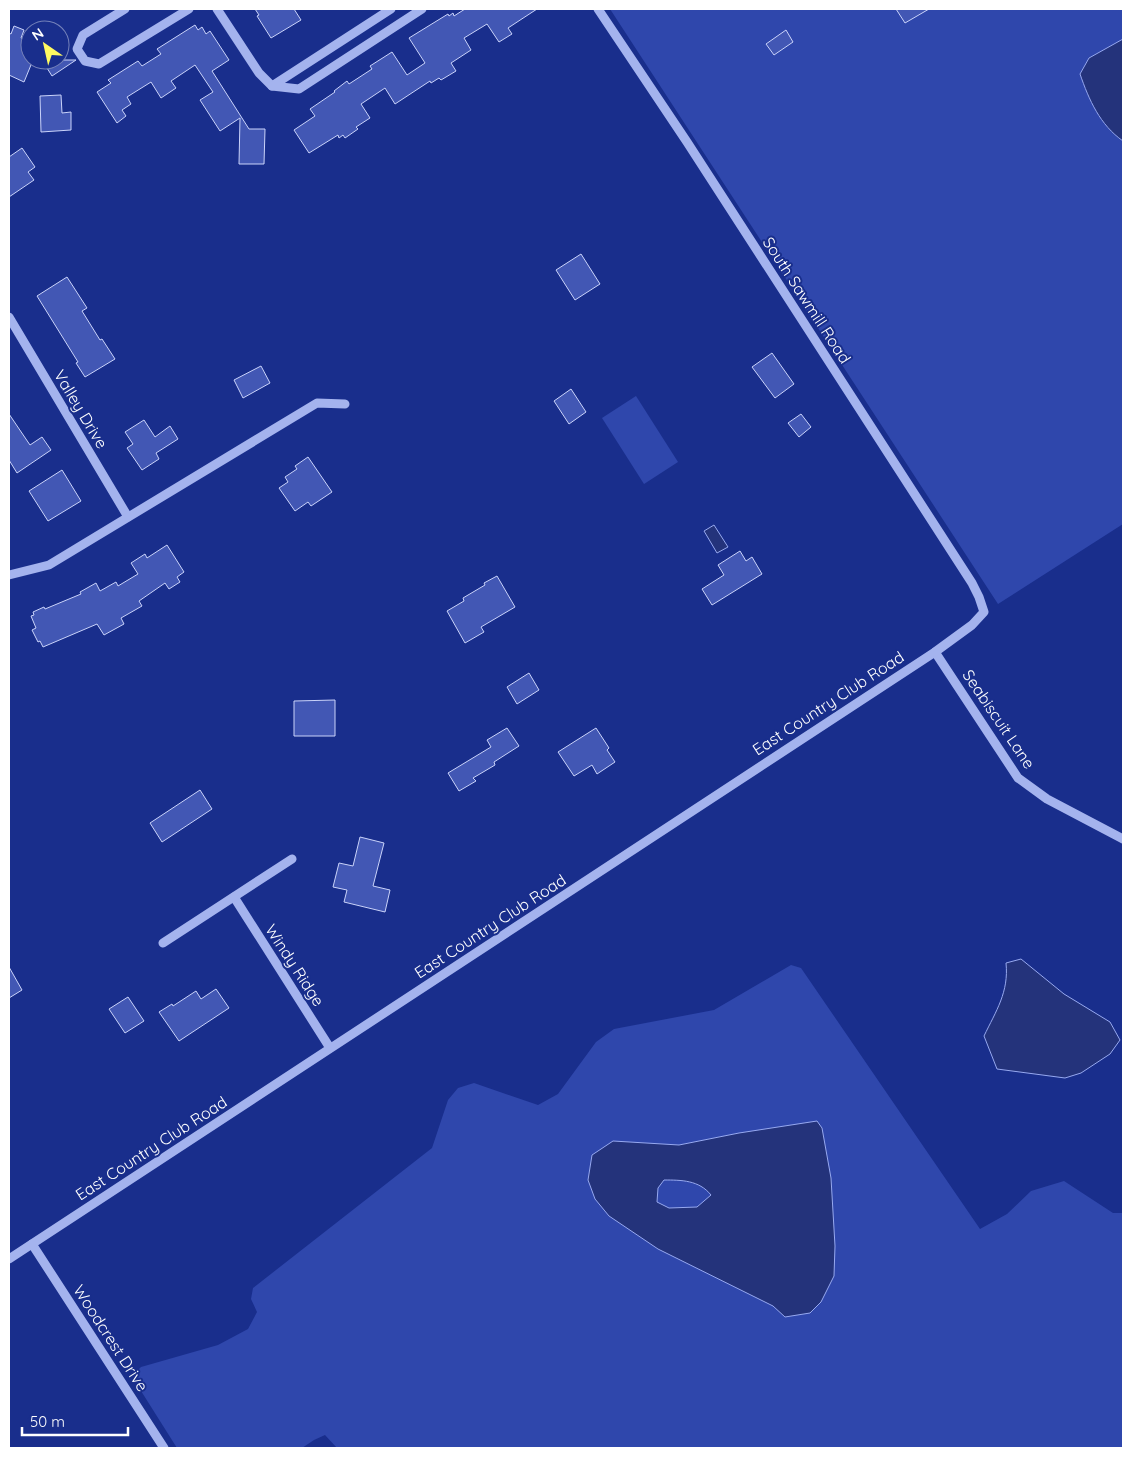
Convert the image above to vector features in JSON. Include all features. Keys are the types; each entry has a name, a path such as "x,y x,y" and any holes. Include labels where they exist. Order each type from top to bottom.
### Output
{"street":[{"path":"125,9 83,35 78,49 85,61 100,64 189,9"},
{"path":"217,9 259,74 272,86 299,89 422,9"},
{"path":"272,86 390,9"},
{"name":"South Sawmill Road","path":"598,9 687,142 972,583 984,612"},
{"name":"Valley Drive","path":"9,317 128,517"},
{"path":"9,575 49,565 317,403 345,404"},
{"name":"East Country Club Road","path":"9,1259 935,652 972,625 984,612"},
{"name":"Seabiscuit Lane","path":"935,652 1018,778 1047,799 1123,839"},
{"path":"163,943 292,859"},
{"name":"Windy Ridge","path":"234,897 330,1048"},
{"name":"Woodcrest Drive","path":"32,1244 164,1448"}],"shaded area":[{"path":"610,9 1123,9 1123,39 1089,58 1080,74 1096,111 1115,135 1123,141 1123,524 998,604"},
{"path":"636,396 678,462 644,484 602,418"},
{"path":"791,965 801,968 980,1229 1007,1214 1031,1191 1064,1181 1113,1213 1123,1213 1123,1448 337,1448 325,1435 302,1448 177,1448 136,1383 134,1374 141,1367 218,1345 248,1329 257,1312 251,1299 253,1288 432,1148 448,1100 458,1088 474,1083 538,1105 558,1094 596,1042 614,1029 714,1010"}],"water":[{"path":"1123,39 1123,141 1115,135 1096,111 1080,74 1089,58"},
{"path":"714,525 728,547 717,553 704,531"},
{"path":"1021,959 1064,994 1110,1022 1120,1040 1110,1054 1081,1073 1065,1078 997,1069 984,1036 1004,992 1006,963"},
{"path":"817,1121 822,1128 831,1178 835,1246 834,1276 821,1302 810,1313 785,1317 773,1306 658,1249 609,1216 595,1199 588,1180 592,1155 613,1141 679,1145 739,1133","holes":["664,1180 695,1184 701,1186 711,1195 697,1207 669,1208 657,1202 658,1188"]}],"building":[{"path":"255,9 294,9 301,20 271,38 257,16 259,15"},
{"path":"465,9 537,9 508,28 512,34 499,42 487,24 464,38 471,50 451,63 456,71 441,80 439,78 431,83 430,81 395,104 385,88 361,104 370,118 356,127 358,129 345,138 343,135 339,138 338,135 309,153 294,130 315,116 310,109 335,92 347,81 349,84 372,69 370,66 392,52 407,75 425,63 409,38 448,14 449,16 453,13 454,16"},
{"path":"896,9 929,9 905,23"},
{"path":"195,25 198,30 202,27 206,34 210,31 229,60 212,71 249,129 265,129 264,164 239,164 240,118 220,131 200,100 213,92 195,65 171,81 176,88 161,98 151,82 127,97 131,104 122,110 126,116 117,123 97,92 111,83 108,80 138,61 142,66 161,54 157,49"},
{"path":"14,26 20,28 20,70 29,70 24,82 9,75 9,33 11,34"},
{"path":"786,30 793,42 774,55 766,44"},
{"path":"48,70 61,70 52,76"},
{"path":"61,95 62,113 71,112 71,130 41,132 40,96"},
{"path":"22,148 35,167 28,172 34,180 9,197 9,157"},
{"path":"581,254 600,284 575,300 556,270"},
{"path":"67,277 87,308 82,311 100,340 102,339 115,359 85,377 76,363 78,362 37,296"},
{"path":"772,353 794,384 775,398 752,367"},
{"path":"261,366 270,383 243,398 234,380"},
{"path":"571,389 586,412 569,424 554,401"},
{"path":"9,414 30,445 42,437 51,450 17,473 9,460"},
{"path":"801,414 811,427 799,437 788,423"},
{"path":"144,420 155,437 170,426 178,439 156,453 159,459 142,470 127,448 133,444 125,432"},
{"path":"308,457 332,492 311,506 308,502 295,511 279,488 288,482 285,477 297,469 295,466"},
{"path":"62,470 81,501 48,521 29,491"},
{"path":"167,545 184,572 177,577 180,582 169,589 165,583 139,601 142,606 121,618 124,624 104,635 97,624 43,647 40,641 38,642 32,630 36,628 31,616 34,615 33,612 81,594 80,592 96,583 100,591 116,582 118,586 138,574 131,563 145,554 147,558"},
{"path":"740,551 746,561 752,557 762,574 712,605 702,589 724,575 718,565"},
{"path":"497,576 515,607 481,627 484,632 465,643 447,611 464,601 463,598 485,585 484,583"},
{"path":"529,673 539,690 517,704 507,687"},
{"path":"335,700 335,736 294,736 294,701"},
{"path":"507,728 519,746 494,762 495,765 473,778 476,781 459,791 448,773 491,747 487,740"},
{"path":"596,728 609,748 607,750 615,762 597,774 592,765 574,776 558,752"},
{"path":"200,790 212,809 162,842 150,823"},
{"path":"360,837 384,843 373,886 390,890 385,912 344,902 347,890 333,887 339,863 353,866"},
{"path":"9,967 22,990 9,998"},
{"path":"216,989 229,1008 179,1041 159,1012 172,1004 173,1006 196,991 201,999"},
{"path":"128,997 144,1021 125,1033 109,1009"}]}
